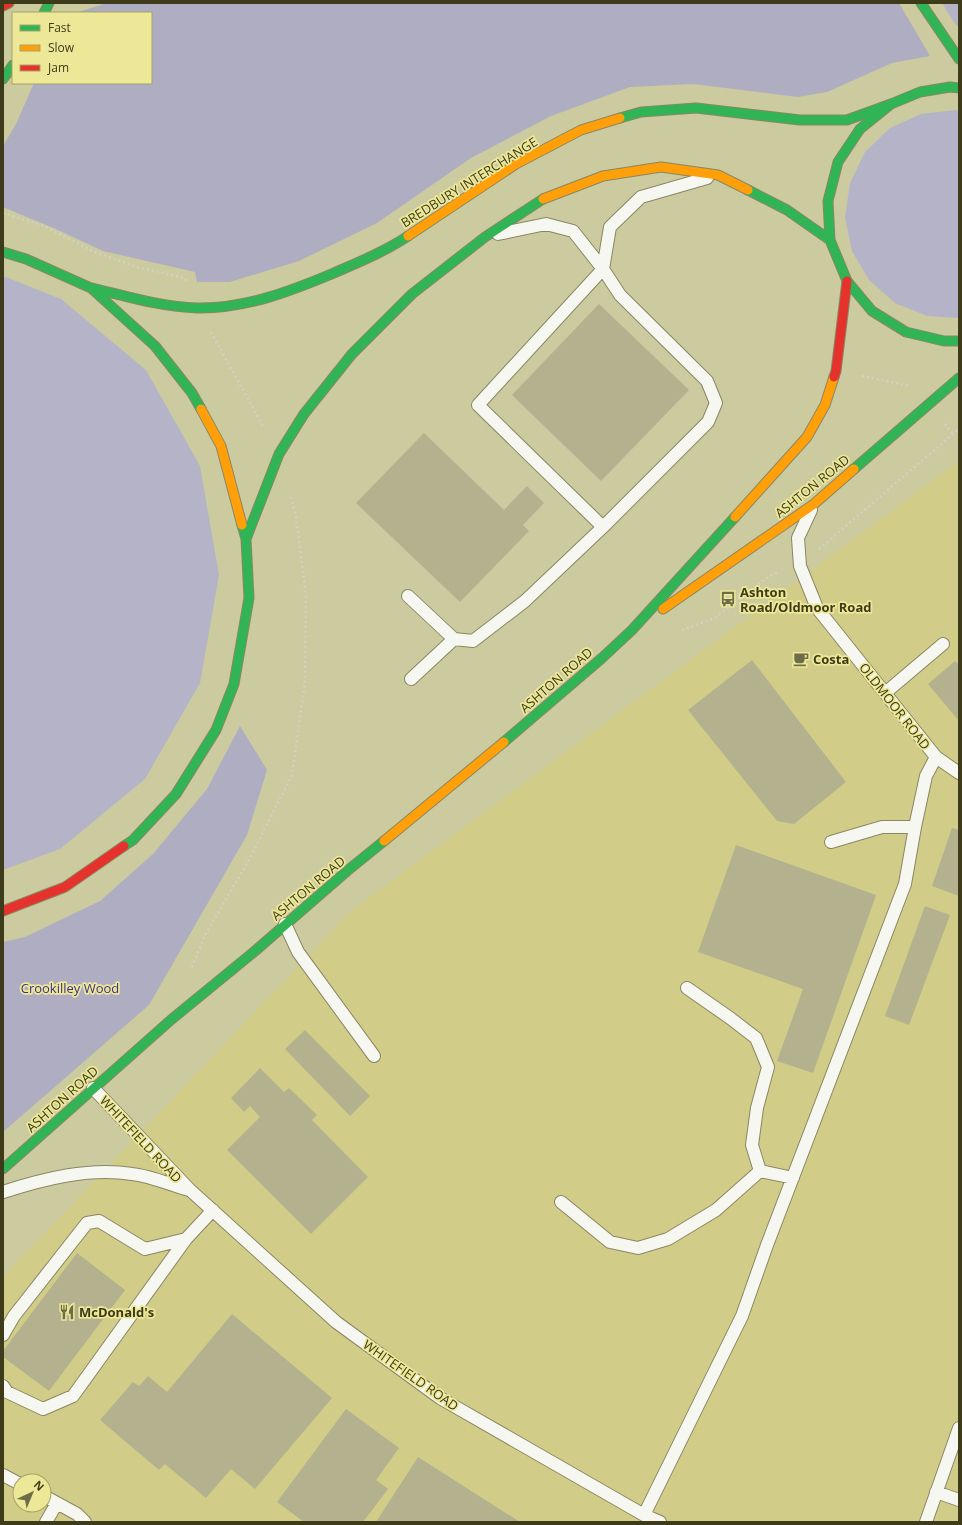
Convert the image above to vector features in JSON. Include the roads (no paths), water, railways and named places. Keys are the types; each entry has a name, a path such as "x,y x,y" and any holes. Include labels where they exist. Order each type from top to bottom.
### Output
{"main road":[{"path":"3,6 9,3"},
{"path":"921,3 959,59"},
{"path":"3,79 12,67"},
{"name":"BREDBURY INTERCHANGE","path":"3,252 26,259 91,288 172,306 198,308 246,304 293,290 350,266 398,242 516,164 581,130 641,112 696,108 800,120 847,120 920,92 950,87 959,88"},
{"name":"BREDBURY INTERCHANGE","path":"891,104 860,129 838,162 828,201 830,240 846,281 872,311 906,332 944,341 959,341"},
{"name":"BREDBURY INTERCHANGE","path":"246,539 279,454 304,414 352,354 412,294 485,237 540,200 602,176 660,167 718,174 787,210 830,240"},
{"name":"ASHTON ROAD","path":"632,630 807,437 825,405 836,371 846,281"},
{"name":"BREDBURY INTERCHANGE","path":"3,911 65,887 133,840 176,794 216,730 234,684 249,598 246,539 221,446 192,393 155,346 91,288"},
{"name":"ASHTON ROAD","path":"3,1169 93,1088 347,871 472,770 632,630 814,504 959,378"}],"lane":[{"path":"603,527 478,405 603,269 610,226 641,196 718,174"},
{"path":"408,596 454,639 473,641 525,601 603,527 708,422 716,403 707,381 620,295 603,269 572,232 546,224 485,237"},
{"path":"944,341 959,346"},
{"name":"OLDMOOR ROAD","path":"814,504 798,538 800,566 817,608 936,757 959,773"},
{"path":"411,679 454,639"},
{"path":"884,693 943,644"},
{"path":"644,1515 742,1316 905,884 926,776 936,757"},
{"path":"831,842 882,827 915,828"},
{"path":"285,924 298,952 374,1056"},
{"path":"687,988 756,1038 768,1067 757,1108 752,1145 760,1171"},
{"name":"WHITEFIELD ROAD","path":"93,1088 190,1190 336,1322 440,1398 644,1515 660,1522"},
{"path":"760,1171 793,1178"},
{"path":"561,1202 610,1242 638,1248 668,1239 716,1210 760,1171"},
{"name":"WHITEFIELD ROAD","path":"3,1192 32,1182 89,1172 133,1174 190,1190"},
{"path":"3,1386 7,1392 43,1409 73,1396 186,1239 213,1210"},
{"path":"3,1335 14,1316 88,1223 99,1221 145,1249 186,1239"},
{"path":"926,1522 959,1428"},
{"path":"3,1475 12,1480"},
{"path":"936,1492 959,1500"},
{"path":"52,1500 78,1514 85,1522"},
{"path":"46,1522 57,1503"}],"place":[{"name":"Ashton Road/Oldmoor Road","path":"728,599"},
{"name":"Costa","path":"801,659"},
{"name":"McDonald's","path":"67,1312"}],"park label":[{"name":"Crookilley Wood","path":"70,988"}]}
